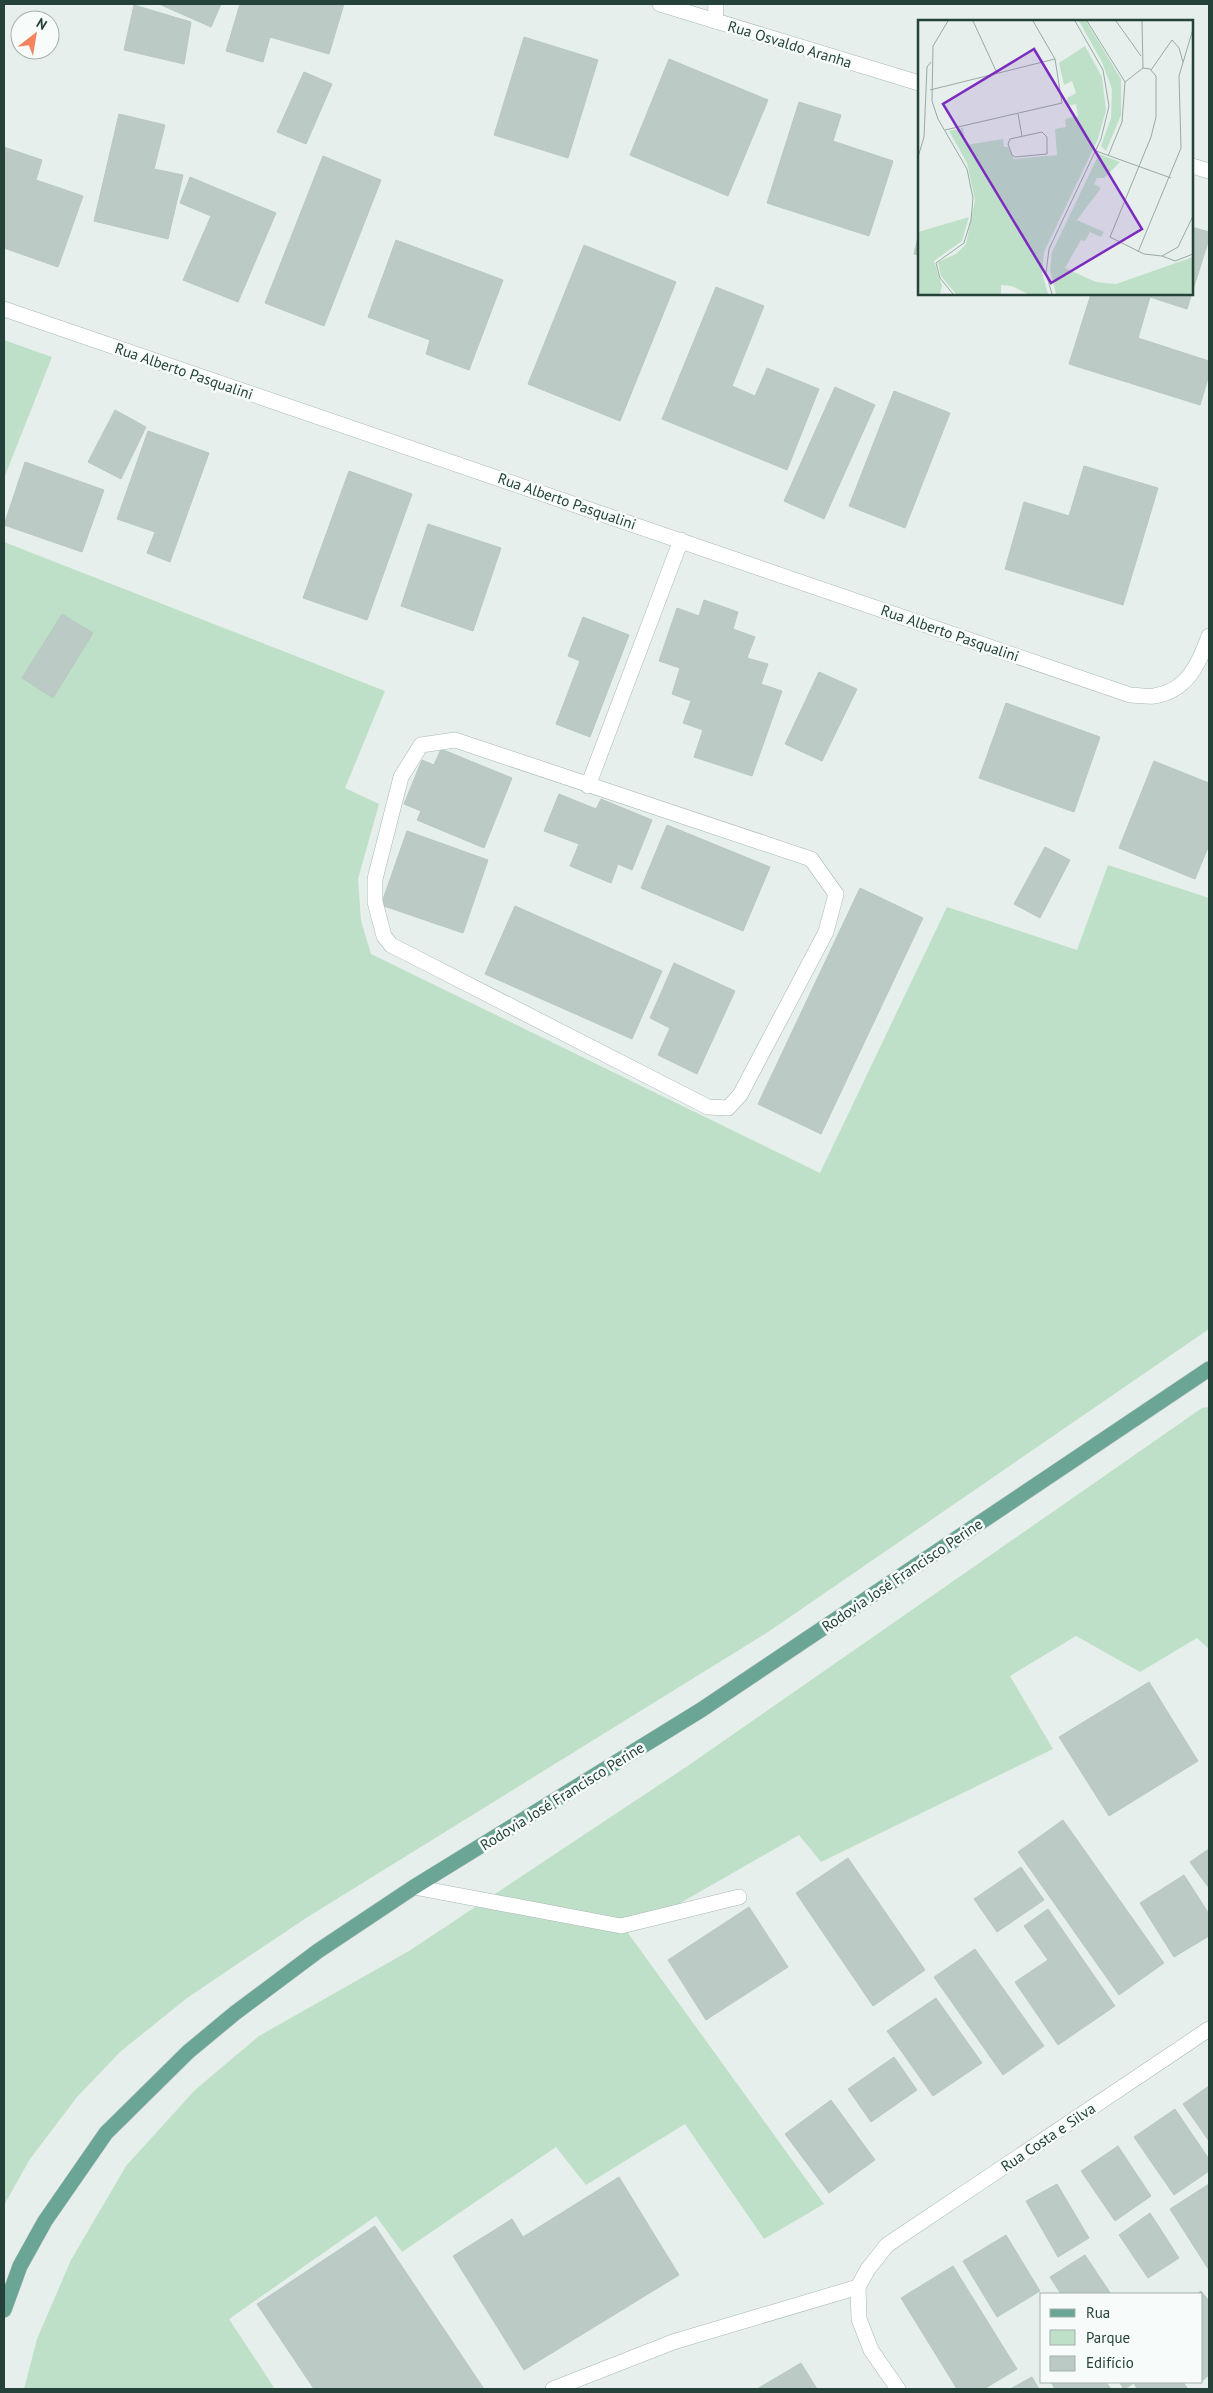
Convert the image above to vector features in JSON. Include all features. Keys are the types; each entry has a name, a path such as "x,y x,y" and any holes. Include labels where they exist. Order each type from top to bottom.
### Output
{"main road":[{"name":"Rodovia José Francisco Perine","path":"4,2310 20,2266 45,2221 106,2133 142,2094 235,2013 318,1951 414,1887 701,1710 1209,1369"}],"street":[{"name":"Rua Osvaldo Aranha","path":"660,4 918,83"},
{"path":"715,21 716,4"},
{"path":"1193,166 1209,171"},
{"name":"Rua Alberto Pasqualini","path":"4,309 1130,695 1154,696 1177,688 1198,665 1209,636"},
{"path":"588,786 681,540"},
{"path":"455,740 588,786 811,859 836,894 826,932 740,1095 728,1108 708,1107 392,945 384,936 375,902 376,879 401,778 421,746 455,740"},
{"path":"414,1887 621,1926 739,1897"},
{"name":"Rua Costa e Silva","path":"858,2287 868,2269 887,2246 1209,2029"},
{"path":"553,2389 673,2342 858,2287 859,2319 871,2350 898,2389"}],"green space":[{"path":"4,340 52,357 4,478"},
{"path":"4,542 385,691 345,788 379,804 358,879 361,921 371,954 820,1173 947,907 1077,950 1108,865 1209,898 1209,1329 768,1632 306,1918 187,1998 120,2052 77,2097 30,2159 4,2205"},
{"path":"1209,1407 1209,1649 1197,1638 1140,1672 1076,1636 1010,1676 1053,1749 821,1862 799,1835 628,1933 824,2204 764,2239 685,2124 586,2185 556,2147 402,2252 376,2216 229,2319 275,2389 24,2389 37,2339 71,2260 126,2166 195,2090 259,2036 409,1951 689,1765 1202,1408"}],"building":[{"path":"159,4 221,4 211,27"},
{"path":"240,4 344,4 329,54 270,37 263,62 226,51"},
{"path":"134,5 191,22 184,64 124,50"},
{"path":"524,37 598,60 568,158 494,135"},
{"path":"669,59 768,100 728,196 630,155"},
{"path":"304,72 332,84 306,144 277,132"},
{"path":"799,102 841,115 833,141 893,161 869,236 767,203"},
{"path":"119,114 165,125 154,169 183,175 168,239 94,221"},
{"path":"4,147 42,160 36,180 83,196 58,267 4,248"},
{"path":"323,156 381,180 324,326 265,303"},
{"path":"190,177 276,213 238,302 183,280 211,216 180,203"},
{"path":"1193,227 1209,232 1209,239 1193,290"},
{"path":"918,237 918,255 914,254"},
{"path":"396,240 503,280 469,370 426,354 430,340 368,317"},
{"path":"584,245 676,282 620,421 528,384"},
{"path":"716,287 764,306 732,386 755,396 767,368 819,389 787,470 662,419"},
{"path":"1091,295 1192,295 1187,309 1150,297 1138,338 1209,361 1209,375 1200,405 1069,364"},
{"path":"835,387 875,405 824,519 784,501"},
{"path":"894,391 950,413 905,528 849,506"},
{"path":"115,410 146,427 121,479 88,462"},
{"path":"148,431 209,453 170,562 147,553 155,532 117,519"},
{"path":"25,462 104,490 82,552 4,525"},
{"path":"1084,466 1158,488 1123,605 1005,569 1024,502 1069,516"},
{"path":"349,471 412,494 367,620 303,598"},
{"path":"428,524 501,548 473,631 401,606"},
{"path":"704,600 738,612 733,629 755,637 747,658 768,664 761,684 782,691 752,776 694,757 703,730 683,723 691,701 672,694 680,668 659,661 677,608 699,616"},
{"path":"62,614 93,633 53,698 22,678"},
{"path":"583,617 629,635 590,737 556,724 580,661 568,656"},
{"path":"819,672 857,689 822,761 785,744"},
{"path":"1006,703 1100,737 1074,812 979,778"},
{"path":"441,749 512,778 484,848 417,820 421,811 404,804 422,760 434,765"},
{"path":"1154,761 1209,783 1209,845 1195,879 1119,848"},
{"path":"559,794 596,809 601,799 652,820 632,870 618,864 611,883 570,866 579,844 544,831"},
{"path":"667,825 770,867 743,931 641,888"},
{"path":"407,831 488,860 463,933 381,905"},
{"path":"1045,847 1070,860 1040,918 1014,904"},
{"path":"860,888 923,918 821,1134 758,1104"},
{"path":"515,906 662,971 632,1039 485,974"},
{"path":"674,963 735,991 697,1074 658,1055 670,1028 650,1018"},
{"path":"1149,1682 1198,1761 1109,1816 1059,1737"},
{"path":"1063,1820 1164,1963 1119,1995 1018,1852"},
{"path":"1209,1849 1209,1888 1190,1862"},
{"path":"848,1858 925,1970 873,2006 796,1893"},
{"path":"1021,1867 1044,1900 997,1932 974,1899"},
{"path":"1184,1875 1209,1914 1209,1936 1174,1957 1140,1903"},
{"path":"749,1907 788,1967 706,2020 668,1960"},
{"path":"1048,1909 1115,2006 1058,2045 1015,1982 1048,1960 1024,1926"},
{"path":"975,1949 1044,2046 1003,2075 934,1977"},
{"path":"936,1998 982,2063 933,2096 887,2031"},
{"path":"894,2057 917,2090 871,2122 848,2089"},
{"path":"1209,2086 1209,2141 1183,2104"},
{"path":"831,2100 875,2160 829,2193 785,2134"},
{"path":"1175,2109 1209,2159 1209,2171 1174,2195 1134,2137"},
{"path":"1118,2146 1151,2196 1115,2221 1081,2171"},
{"path":"619,2177 679,2275 524,2370 453,2256 512,2219 523,2237"},
{"path":"1057,2184 1089,2238 1058,2257 1026,2201"},
{"path":"1209,2184 1209,2270 1170,2209"},
{"path":"1150,2213 1179,2258 1148,2278 1119,2235"},
{"path":"375,2226 484,2389 314,2389 257,2304"},
{"path":"1006,2235 1040,2291 997,2317 963,2261"},
{"path":"1085,2255 1110,2293 1060,2293 1050,2277"},
{"path":"953,2266 1017,2369 984,2389 957,2389 901,2298"},
{"path":"1203,2294 1209,2301 1209,2375 1203,2380"},
{"path":"801,2363 817,2389 757,2389"},
{"path":"1032,2377 1039,2389 1010,2389"},
{"path":"1052,2383 1107,2383 1111,2389 1055,2389"},
{"path":"1120,2383 1134,2383 1124,2389"},
{"path":"1134,2383 1184,2383 1188,2389 1137,2389"}]}
